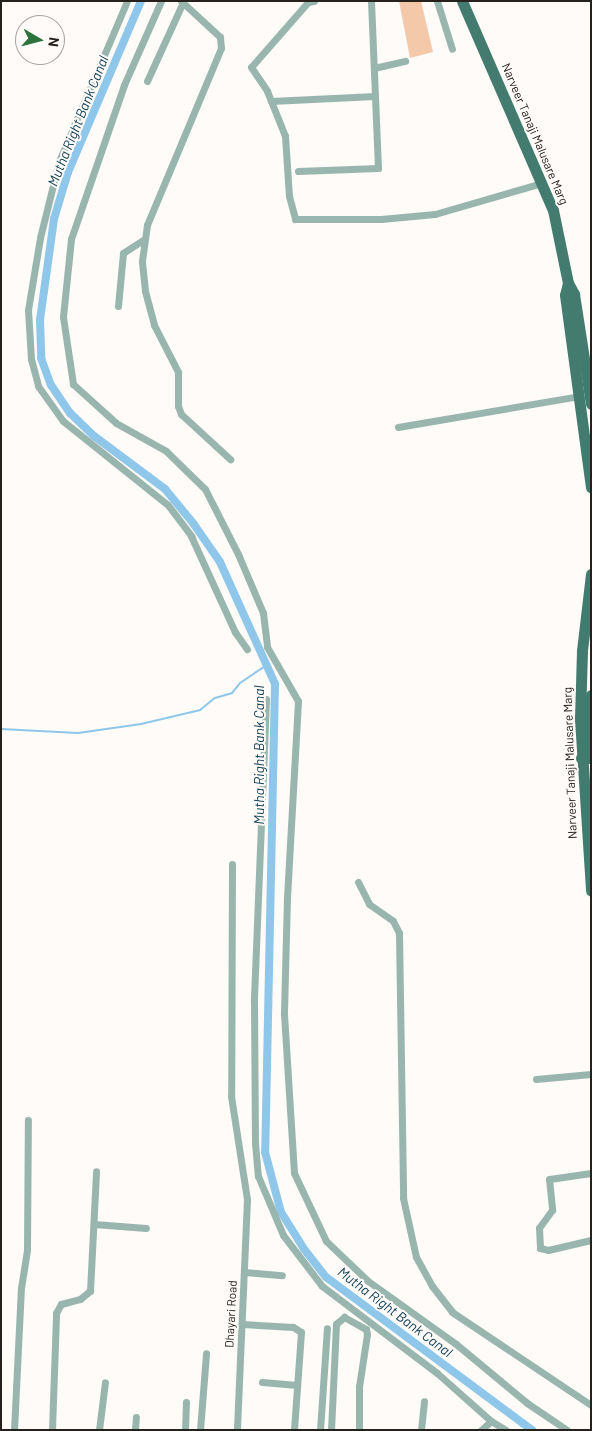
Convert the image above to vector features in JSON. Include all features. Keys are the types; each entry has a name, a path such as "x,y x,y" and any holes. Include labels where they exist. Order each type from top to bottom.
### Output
{"main road":[{"name":"Narveer Tanaji Malusare Marg","path":"462,1 542,183 555,217 568,283 574,294 591,404"},
{"name":"Narveer Tanaji Malusare Marg","path":"568,283 565,295 591,486"},
{"name":"Narveer Tanaji Malusare Marg","path":"591,574 580,685 586,758 591,891"},
{"name":"Narveer Tanaji Malusare Marg","path":"586,758 591,695"}],"street":[{"path":"127,1 59,161 40,238 28,310 31,359 38,386 63,421 168,505 191,536 235,632 247,649"},
{"path":"161,1 124,85 72,239 64,316 73,384 116,423 166,451 205,489 238,554 263,613 267,647 279,674 295,691 298,702 287,887 284,1014 294,1173 326,1241 368,1281 456,1344 527,1404 567,1430"},
{"path":"314,1 308,2 251,67 271,101 285,136 289,196 295,219 381,219 435,214 542,183"},
{"path":"298,171 378,168 371,1"},
{"path":"437,1 452,49"},
{"path":"147,81 182,2 202,18 220,37 221,48 143,240 145,291 154,325 178,372 178,406 187,421 230,459"},
{"path":"374,68 405,61"},
{"path":"271,101 375,96"},
{"path":"118,306 123,253 143,240"},
{"path":"398,428 580,396"},
{"path":"266,699 254,1002 255,1143 258,1176 282,1234 322,1286 437,1373 491,1420 506,1430"},
{"name":"Dhayari Road","path":"232,864 231,1096 247,1199 237,1430"},
{"path":"358,882 369,904 393,921 400,933 403,1198 416,1258 432,1286 452,1312 591,1404"},
{"path":"536,1079 591,1074"},
{"path":"14,1430 21,1288 27,1249 28,1120"},
{"path":"52,1430 56,1313 61,1304 80,1300 90,1291 96,1171"},
{"path":"591,1174 549,1179 552,1210 539,1228 540,1248 548,1250 591,1240"},
{"path":"94,1224 146,1228"},
{"path":"244,1272 282,1275"},
{"path":"331,1430 336,1324 338,1319 344,1317 366,1329 367,1334 359,1387 359,1430"},
{"path":"242,1324 299,1330 294,1430"},
{"path":"320,1430 327,1328"},
{"path":"200,1430 206,1353"},
{"path":"99,1430 105,1382"},
{"path":"262,1382 297,1385"},
{"path":"421,1430 424,1401"},
{"path":"185,1430 186,1402"},
{"path":"136,1417 136,1430"},
{"path":"481,1430 491,1420"}],"shaded area":[{"path":"399,1 421,1 433,52 410,58"}],"waterway":[{"name":"Mutha Right Bank Canal","path":"141,1 68,172 54,219 40,320 41,358 51,385 70,413 94,436 165,489 193,523 220,562 275,684 265,1152 281,1212 304,1249 326,1277 532,1430"},
{"path":"1,729 78,733 141,724 200,710 215,698 232,693 240,683 267,665"}]}
